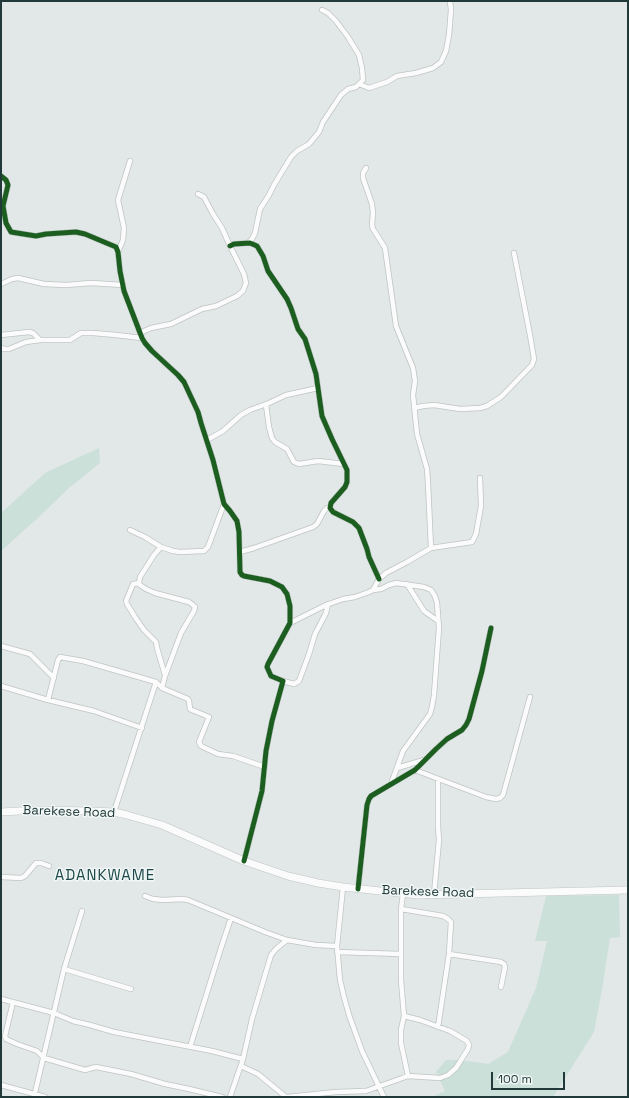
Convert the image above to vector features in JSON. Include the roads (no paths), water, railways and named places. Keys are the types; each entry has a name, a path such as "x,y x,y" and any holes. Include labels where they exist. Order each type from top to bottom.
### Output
{"main road":[{"name":"Barekese Road","path":"1,812 37,810 114,812 162,825 244,861 288,876 318,883 358,889 403,894 628,890"}],"street":[{"path":"359,84 368,88 387,82 397,76 433,68 442,62 449,35 451,10 450,1"},
{"path":"248,243 255,233 260,209 291,157 297,151 309,144 319,132 323,122 341,95 348,89 356,87 363,80 359,55 336,21 328,13 322,10"},
{"path":"118,252 123,240 124,228 118,200 130,161"},
{"path":"366,168 363,173 363,178 372,204 372,225 385,248 396,326 413,368 415,381 413,395 414,408 417,434 426,469 431,548"},
{"path":"1,176 6,180 8,185 3,206 6,223 11,232 36,236 68,232 80,233 115,246 118,252 123,285 145,344 184,382 198,412 200,423 213,460 224,504 237,521 240,552 239,568 242,575 250,578 270,581 282,587 287,594 290,606 290,623 268,664 267,668 271,676 294,684 299,681 315,634 326,613 328,604"},
{"path":"1,348 9,349 26,342 40,340 70,340 81,333 141,335 151,328 171,324 202,309 216,306 237,296 243,291 246,283 244,274 222,228 204,197 198,194"},
{"path":"230,246 248,243 257,246 263,256 268,271 287,299 298,330 305,339 316,374 322,416 347,470 347,482 345,487 331,503 330,508"},
{"path":"414,408 434,405 460,409 480,408 487,406 501,397 532,365 534,359 514,253"},
{"path":"1,284 18,278 44,284 66,285 91,283 123,285"},
{"path":"1,335 29,332 34,333 40,340"},
{"path":"207,440 222,431 241,415 250,410 286,395 318,388"},
{"path":"266,404 268,427 272,438 275,442 287,449 294,462 299,464 318,461 344,464"},
{"path":"373,590 379,579 386,573 431,548 472,542 474,539 481,506 480,478"},
{"path":"130,530 161,547 180,552 204,551 208,547 224,504"},
{"path":"240,552 313,526 317,524 324,511 327,508 330,508"},
{"path":"330,508 333,512 354,522 359,528 368,549 371,562 379,579"},
{"path":"139,583 140,577 161,547"},
{"path":"162,688 181,633 195,607 189,602 151,591 139,583 133,584 126,602 144,630 156,642 165,676"},
{"path":"290,623 328,604 355,597 373,590 381,589 396,583 424,587 431,590 436,596 439,628 432,707 430,714 403,751 391,784"},
{"path":"407,584 424,611 438,621"},
{"path":"358,889 367,805 371,796 415,770 447,739 462,730 466,725 482,671 491,628"},
{"path":"1,646 30,654 54,678"},
{"path":"48,700 60,657 83,661 156,682 162,688 188,699 190,709 209,717 199,742 201,746 218,754 234,756 265,767"},
{"path":"244,861 262,791 266,751 283,681"},
{"path":"114,812 156,682"},
{"path":"1,686 48,700 94,711 142,728"},
{"path":"415,770 486,797 496,799 500,798 503,795 530,697"},
{"path":"397,768 424,760"},
{"path":"434,894 440,840 438,827 438,779"},
{"path":"1,877 21,878 36,863 49,866"},
{"path":"343,887 337,949 340,980 349,1015 362,1051 384,1097"},
{"path":"403,894 401,980 404,1016 401,1030 401,1043 408,1076"},
{"path":"145,896 163,900 188,900 287,940 337,949 401,954"},
{"path":"402,908 443,916 451,922 449,954 438,1027"},
{"path":"35,1096 64,970 82,911"},
{"path":"190,1047 231,918"},
{"path":"230,1097 241,1066 252,1020 271,955 287,940"},
{"path":"449,954 501,962 504,964 501,987"},
{"path":"64,970 131,989"},
{"path":"1,999 54,1013 73,1021 114,1032 243,1059"},
{"path":"13,1002 5,1036 6,1038 17,1044 37,1051 44,1058 85,1070 96,1067 131,1074 165,1084 222,1097"},
{"path":"241,1066 258,1074 287,1097 336,1092 366,1091 408,1076 440,1078 448,1075 456,1068 468,1049 469,1045 467,1042 450,1031 404,1016"},
{"path":"1,1085 35,1096 45,1097"}],"district":[{"name":"ADANKWAME","path":"105,876"}]}
